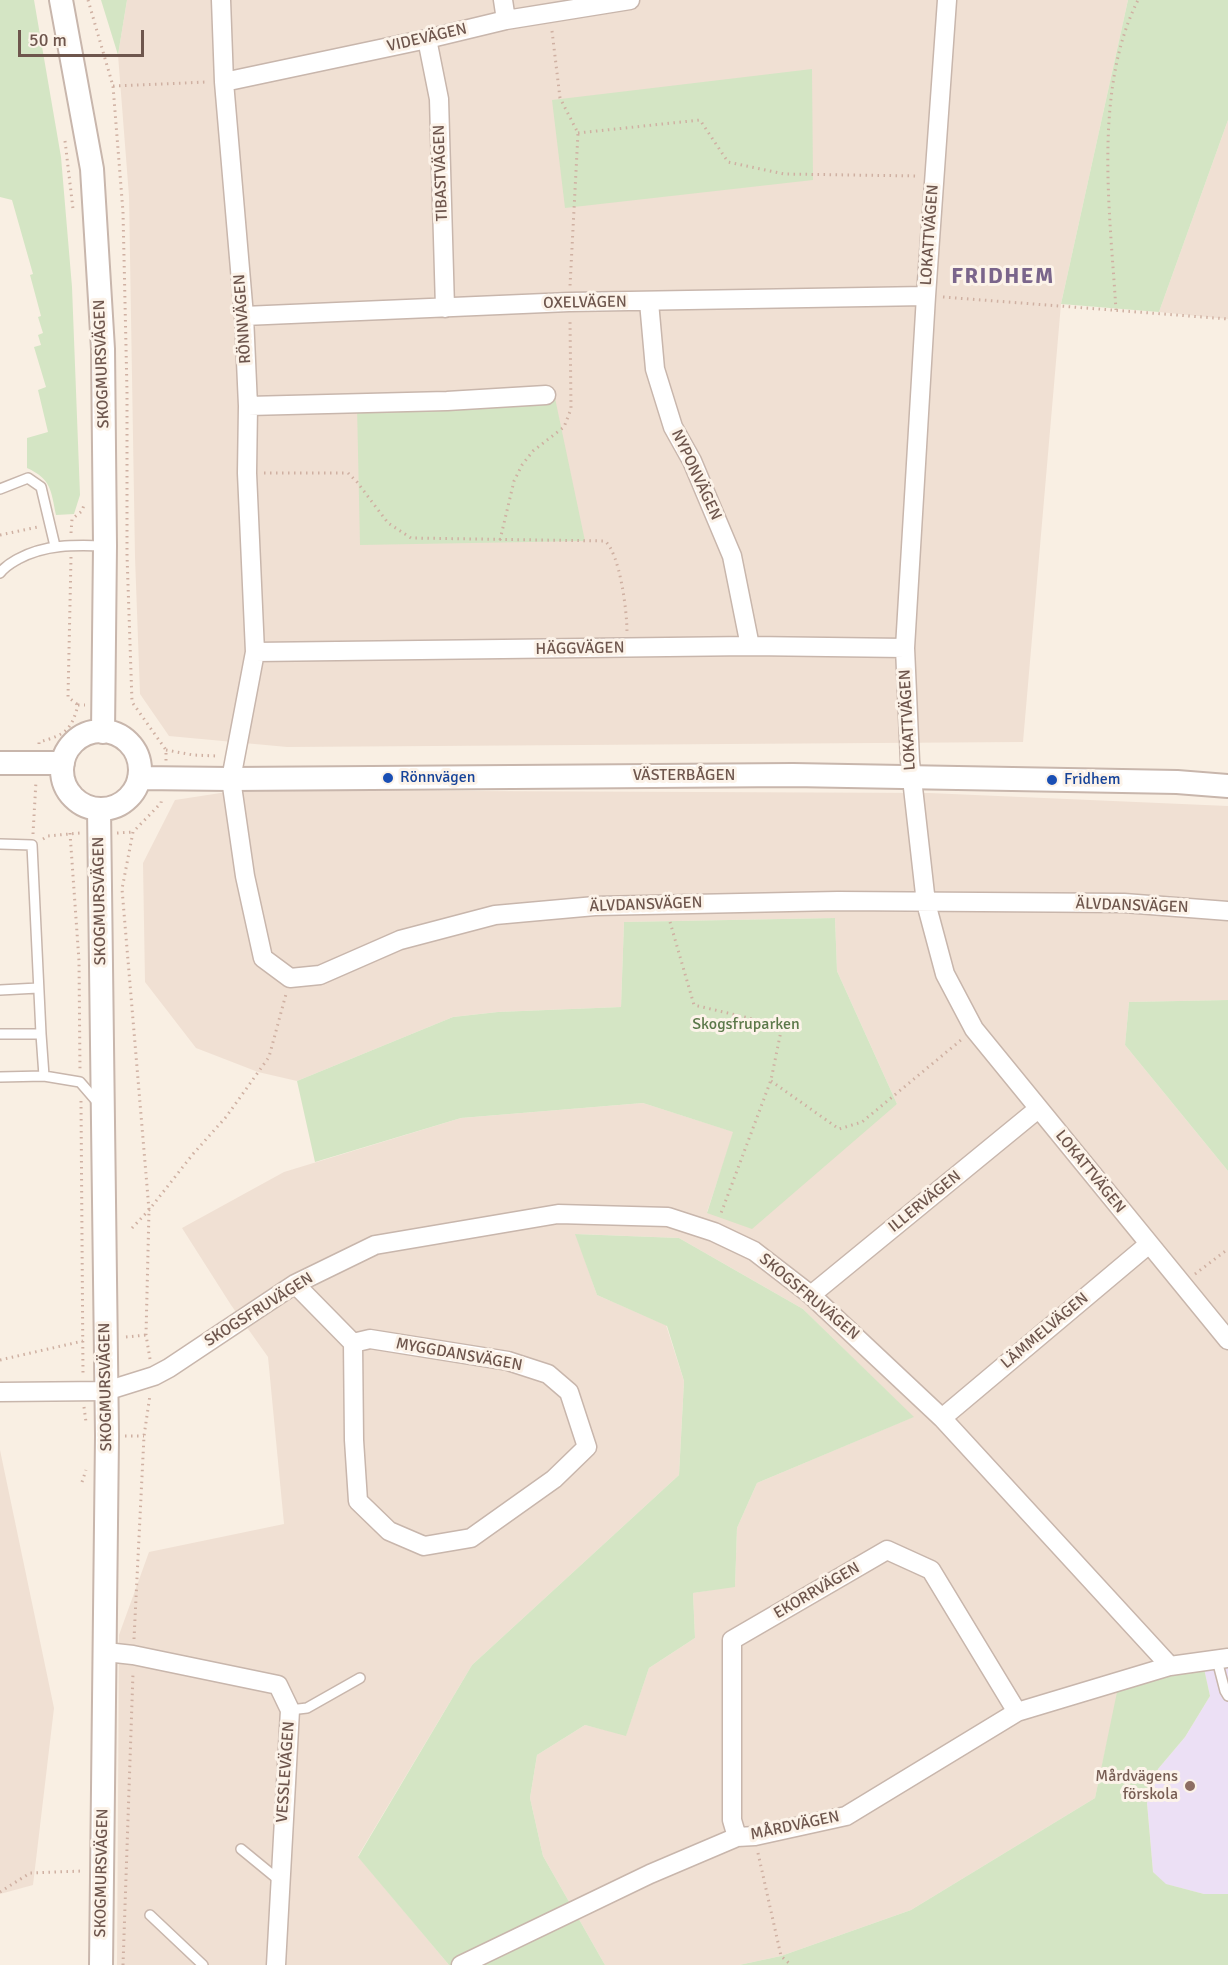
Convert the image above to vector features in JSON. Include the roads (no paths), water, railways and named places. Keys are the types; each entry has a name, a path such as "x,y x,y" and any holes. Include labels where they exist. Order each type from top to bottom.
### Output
{"street":[{"name":"SKOGMURSVÄGEN","path":"61,0 92,169 103,349 105,546 103,732"},
{"name":"RÖNNVÄGEN","path":"221,0 225,82 244,316 248,406 247,473 255,652 231,779"},
{"path":"503,0 506,20"},
{"name":"VIDEVÄGEN","path":"225,82 506,20 630,0"},
{"name":"LOKATTVÄGEN","path":"947,0 926,296 905,648 911,778 926,903 945,974 974,1029 1228,1340"},
{"name":"TIBASTVÄGEN","path":"427,39 439,99 445,308"},
{"name":"OXELVÄGEN","path":"244,316 569,302 926,296"},
{"name":"NYPONVÄGEN","path":"649,302 655,369 673,427 692,461 732,556 750,646"},
{"path":"248,406 447,401 546,395"},
{"name":"HÄGGVÄGEN","path":"255,652 750,646 905,648"},
{"path":"103,732 121,738 135,752 139,765 139,778 129,797 110,808 99,809 86,806 70,794 62,776 66,752 81,737 103,732"},
{"path":"0,764 63,763"},
{"name":"VÄSTERBÅGEN","path":"139,778 794,775 1166,782 1228,786"},
{"name":"ÄLVDANSVÄGEN","path":"231,779 245,876 263,958 290,978 320,975 400,940 495,915 595,906 838,901 1124,903 1228,911"},
{"name":"SKOGMURSVÄGEN","path":"99,809 106,1391 106,1652 100,1965"},
{"name":"ILLERVÄGEN","path":"811,1295 1038,1109"},
{"name":"SKOGSFRUVÄGEN","path":"0,1392 106,1391 154,1376 295,1284 375,1245 558,1214 668,1216 714,1232 754,1251 811,1295 942,1418 1170,1666"},
{"name":"LÄMMELVÄGEN","path":"942,1418 1149,1244"},
{"path":"295,1284 353,1342"},
{"name":"MYGGDANSVÄGEN","path":"370,1339 508,1361 548,1374 569,1392 587,1447 554,1479 471,1538 424,1546 389,1531 358,1501 354,1440 353,1342 370,1339"},
{"name":"EKORRVÄGEN","path":"746,1837 732,1820 732,1640 887,1550 931,1570 1017,1712"},
{"name":"VESSLEVÄGEN","path":"106,1652 133,1655 278,1685 290,1710 276,1965"},
{"name":"MÅRDVÄGEN","path":"461,1965 650,1874 746,1837 846,1816 1017,1712 1170,1666 1222,1659"}],"lane":[{"path":"0,489 28,478 41,487 55,546"},
{"path":"0,573 4,567 30,552 71,544 105,546"},
{"path":"0,844 32,845 44,1076"},
{"path":"0,990 38,988"},
{"path":"0,1034 41,1034"},
{"path":"0,1077 44,1076 80,1082 103,1110"},
{"path":"1222,1659 1225,1691 1228,1696"},
{"path":"290,1710 307,1708 360,1678"},
{"path":"242,1850 280,1881"},
{"path":"150,1915 203,1965"}],"place":[{"name":"Rönnvägen","path":"388,778"},
{"name":"Fridhem","path":"1052,780"},
{"name":"Mårdvägens förskola","path":"1190,1786"}],"district":[{"name":"FRIDHEM","path":"1003,277"}],"park label":[{"name":"Skogsfruparken","path":"746,1025"}]}
